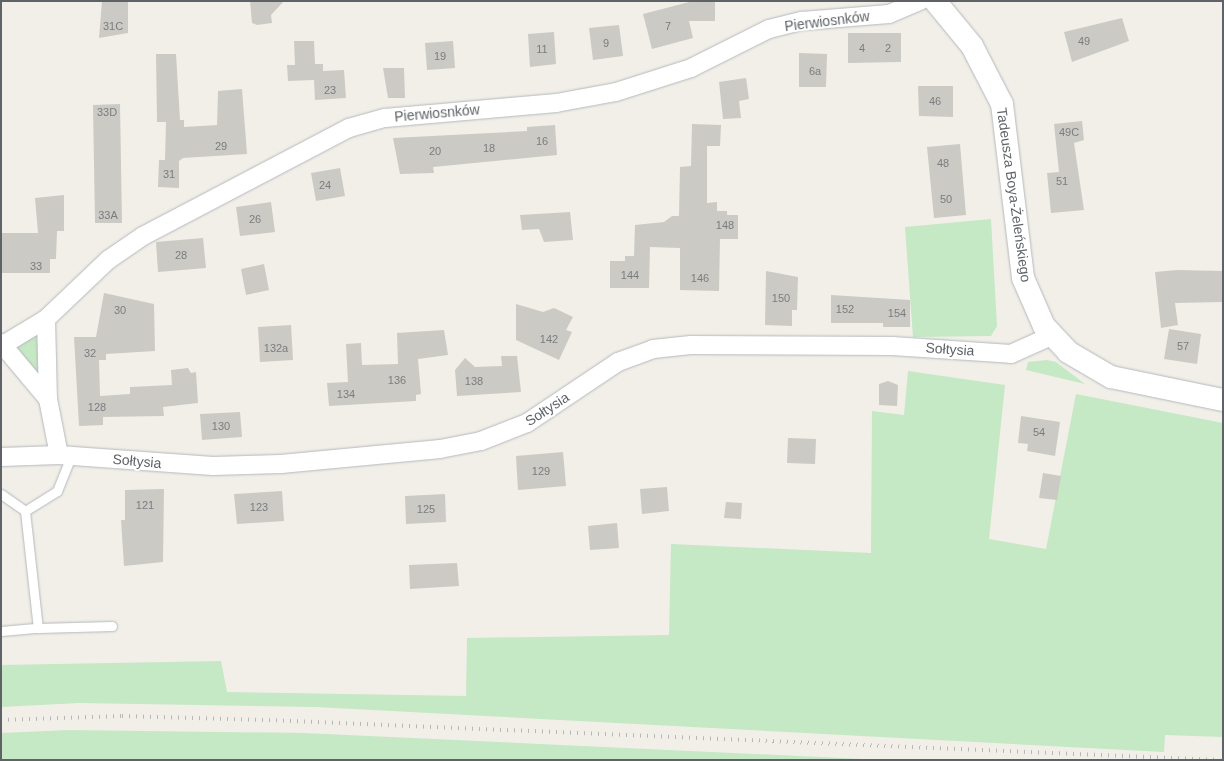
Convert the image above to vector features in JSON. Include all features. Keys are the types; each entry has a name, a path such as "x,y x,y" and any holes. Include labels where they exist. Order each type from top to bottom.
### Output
{"street":[{"name":"Pierwiosnków","path":"2,344 46,319 108,260 144,236 349,128 385,118 556,103 616,92 691,68 769,29 802,22 889,14 920,1"},
{"name":"Tadeusza Boya-Żeleńskiego","path":"935,1 972,46 1002,104 1023,278 1036,312 1051,336 1084,364 1111,377 1223,400"},
{"path":"46,319 48,399 65,455"},
{"name":"Sołtysia","path":"1,457 65,455 223,466 440,449 481,441 527,423 618,362 652,349 691,345 892,346 1010,354 1051,336"},
{"path":"2,344 48,399"}],"lane":[{"path":"25,511 57,491 65,455"},
{"path":"1,494 25,511 38,628"},
{"path":"1,630 112,626"}],"green space":[{"path":"991,219 997,326 991,336 913,337 905,227"},
{"path":"37,332 41,332 40,375 17,351 18,345"},
{"path":"1047,360 1056,362 1085,384 1026,370 1028,362"},
{"path":"908,371 1005,385 989,539 1046,549 1076,394 1223,423 1223,737 1165,735 1164,752 316,707 79,703 1,707 1,665 221,661 227,692 466,696 467,638 669,635 671,544 871,553 872,411 904,415"},
{"path":"69,730 304,733 883,760 1,760 1,733"}],"building":[{"path":"102,1 128,1 128,33 99,38"},
{"path":"250,1 284,1 271,15 272,23 257,25 252,23"},
{"path":"693,1 715,1 715,21 689,21 693,38 652,49 643,14"},
{"path":"1122,18 1129,41 1072,62 1064,32"},
{"path":"619,25 623,56 593,60 589,28"},
{"path":"554,32 556,64 530,67 528,34"},
{"path":"848,33 901,33 901,62 848,63"},
{"path":"294,41 314,41 315,64 323,64 323,71 344,70 346,98 315,100 314,80 288,81 287,65 295,65"},
{"path":"453,41 455,68 427,70 425,43"},
{"path":"799,53 827,54 826,87 799,87"},
{"path":"156,54 176,54 180,120 184,120 184,127 217,125 218,91 242,89 247,154 183,158 179,161 179,188 158,187 159,160 165,160 166,122 157,122"},
{"path":"383,68 404,68 405,98 388,98"},
{"path":"746,78 749,99 739,101 741,118 723,119 719,82"},
{"path":"918,86 953,86 953,117 919,116"},
{"path":"120,104 122,223 95,223 93,105"},
{"path":"1082,121 1084,140 1074,143 1084,210 1051,213 1047,173 1059,172 1054,124"},
{"path":"692,124 721,125 720,146 707,146 707,203 717,202 717,211 727,211 727,215 738,215 738,239 720,239 719,291 680,290 680,248 650,247 649,288 610,288 610,261 625,261 625,256 634,256 635,225 664,222 672,216 679,216 680,167 691,166"},
{"path":"555,125 557,155 433,167 434,173 400,174 393,138 527,131 527,127"},
{"path":"960,144 966,215 934,218 927,147"},
{"path":"340,168 345,196 316,201 311,173"},
{"path":"64,195 64,231 57,231 56,259 50,259 50,273 1,273 1,233 38,233 35,198"},
{"path":"271,202 275,232 240,236 236,207"},
{"path":"570,212 573,240 544,242 539,229 522,230 520,215"},
{"path":"203,238 206,268 158,272 156,242"},
{"path":"264,264 269,290 246,295 241,269"},
{"path":"1177,270 1223,271 1223,302 1175,303 1178,325 1161,328 1155,272"},
{"path":"766,271 798,277 797,310 792,310 792,326 765,325"},
{"path":"104,293 154,304 155,351 106,354 106,360 99,360 100,396 130,394 130,387 172,385 171,370 188,368 191,373 196,372 198,403 163,407 164,416 103,417 103,425 79,426 74,337 96,337"},
{"path":"831,295 910,300 910,327 883,327 883,323 831,323"},
{"path":"516,304 543,312 554,308 573,317 566,330 572,332 559,360 516,340"},
{"path":"291,325 293,360 260,362 258,327"},
{"path":"1169,329 1201,334 1197,364 1164,359"},
{"path":"444,330 448,355 418,359 421,394 416,395 416,401 329,406 327,383 348,382 346,344 361,343 362,365 398,364 397,333"},
{"path":"501,356 517,356 521,392 457,396 455,370 465,358 475,367 502,366"},
{"path":"888,381 898,385 897,406 879,405 879,384"},
{"path":"240,412 242,437 202,440 200,414"},
{"path":"1021,416 1060,422 1055,456 1027,451 1028,444 1018,443"},
{"path":"788,438 816,439 815,464 787,463"},
{"path":"563,452 566,486 518,490 516,456"},
{"path":"1043,473 1061,476 1057,500 1039,498"},
{"path":"667,487 669,511 642,514 640,489"},
{"path":"164,489 163,562 124,566 121,520 125,520 125,490"},
{"path":"282,491 284,521 237,524 234,494"},
{"path":"445,494 446,522 406,524 405,496"},
{"path":"726,502 742,503 741,519 724,518"},
{"path":"617,523 619,548 590,550 588,526"},
{"path":"457,563 459,586 410,589 409,565"}],"railway":[{"path":"1,720 122,716 269,720 1220,760"}]}
